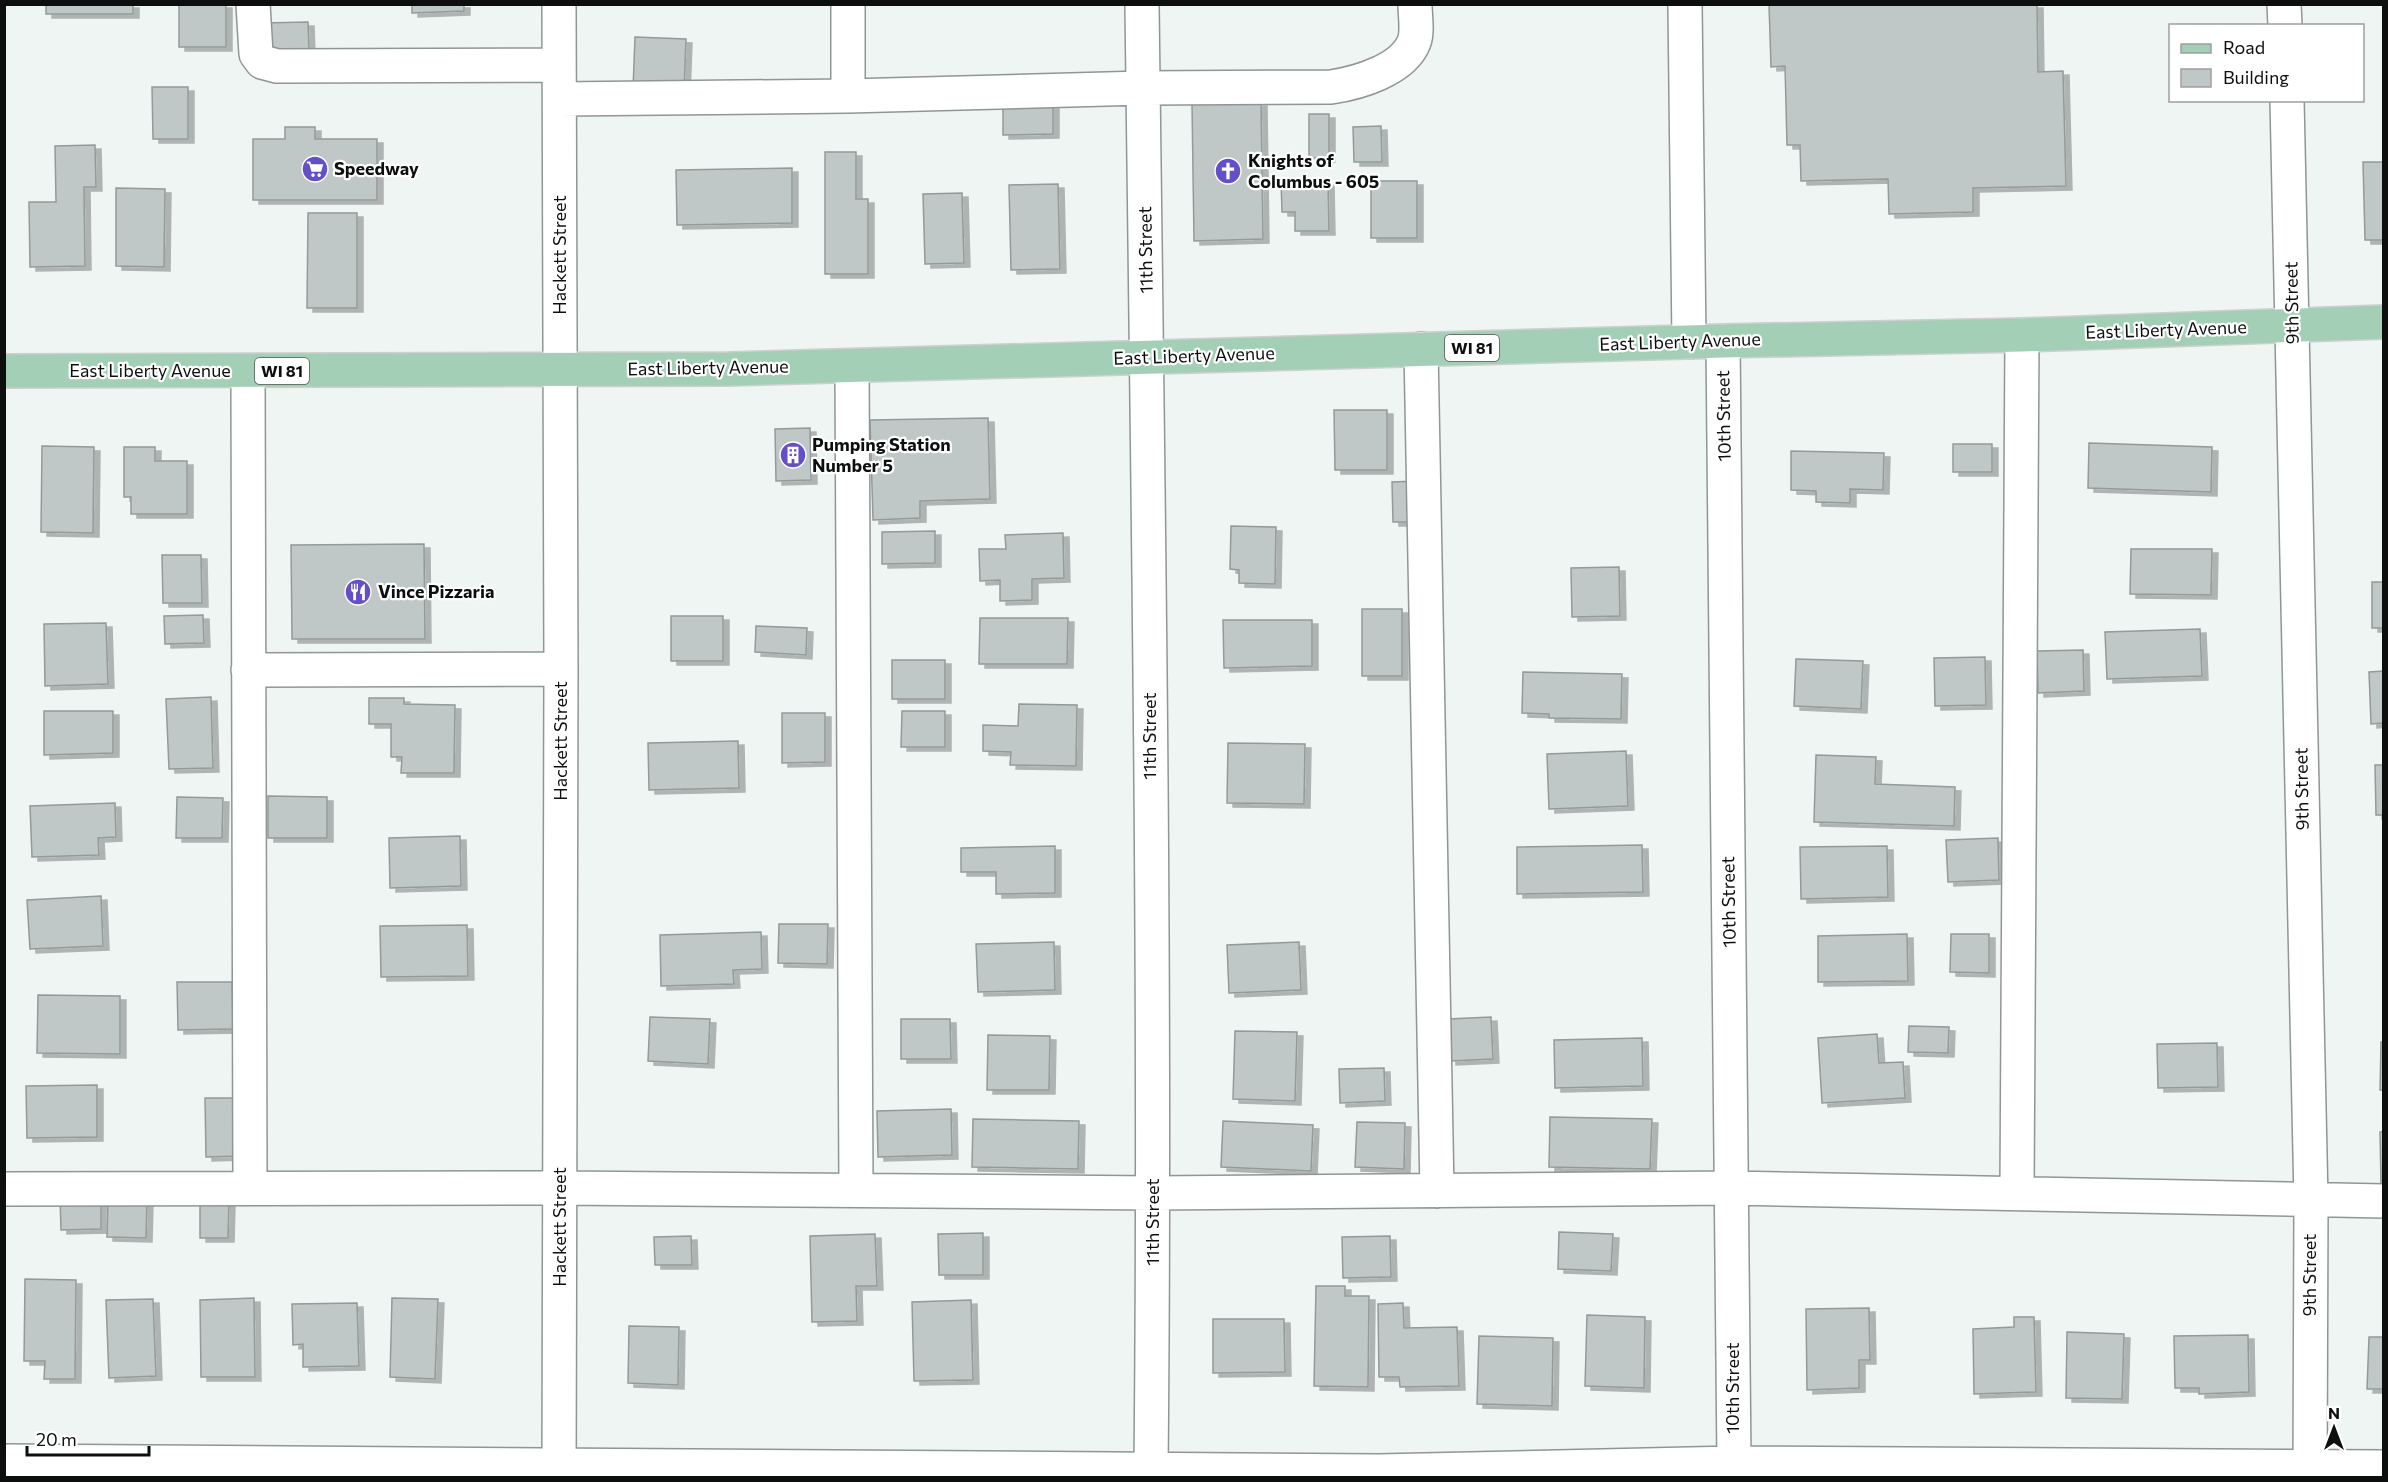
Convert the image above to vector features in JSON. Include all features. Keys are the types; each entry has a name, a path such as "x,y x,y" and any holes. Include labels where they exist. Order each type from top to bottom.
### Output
{"main road":[{"name":"East Liberty Avenue","path":"4,371 729,369 1724,341 2022,335 2384,322"}],"street":[{"path":"253,4 256,54 262,62 277,66 559,65"},
{"name":"Hackett Street","path":"559,4 561,669 559,1471"},
{"path":"848,4 848,96"},
{"name":"11th Street","path":"1142,4 1148,358 1154,1193 1151,1468"},
{"path":"560,99 848,96 1143,88 1331,87 1358,83 1395,64 1409,53 1416,39 1415,4"},
{"path":"1684,4 1689,342"},
{"path":"2284,4 2285,24"},
{"name":"9th Street","path":"2287,102 2311,1200 2310,1472"},
{"path":"2017,1192 2022,335"},
{"name":"10th Street","path":"1724,341 1734,1463"},
{"path":"1421,350 1437,1191"},
{"path":"852,366 856,1190"},
{"path":"248,371 250,1187"},
{"path":"248,670 561,669"},
{"path":"4,1189 560,1188 1154,1193 1732,1188 2384,1201"},
{"path":"4,1461 238,1471 1078,1473 1151,1468 1379,1474 1694,1471 1734,1463 1986,1471 2310,1472 2384,1467"}],"building":[{"path":"46,4 133,4 133,14 46,14"},
{"path":"179,4 226,4 226,47 179,47"},
{"path":"412,4 464,4 464,11 412,13"},
{"path":"1769,4 2037,4 2038,72 2063,71 2066,186 1973,188 1973,212 1889,214 1888,179 1801,181 1800,145 1787,145 1785,66 1771,67"},
{"path":"308,22 309,50 263,51 263,23"},
{"path":"635,37 686,39 684,91 633,89"},
{"path":"152,87 188,87 188,139 153,139"},
{"name":"Knights of Columbus - 605","path":"1261,102 1263,239 1194,241 1192,104"},
{"path":"1053,105 1053,134 1003,135 1003,106"},
{"path":"1309,114 1329,114 1329,158 1309,158"},
{"path":"1381,126 1382,162 1354,162 1353,127"},
{"name":"Speedway","path":"285,127 315,127 315,139 377,139 377,200 253,200 253,139 285,139"},
{"path":"95,145 96,187 84,187 85,266 30,267 29,202 56,202 55,146"},
{"path":"825,152 856,152 856,199 868,199 868,274 825,274"},
{"path":"2363,162 2384,162 2384,240 2365,240"},
{"path":"792,168 792,223 677,225 676,170"},
{"path":"1328,181 1329,231 1295,231 1295,212 1282,212 1281,182"},
{"path":"1371,181 1417,181 1417,238 1371,238"},
{"path":"1058,184 1060,269 1011,270 1009,185"},
{"path":"116,188 165,189 164,267 116,266"},
{"path":"962,193 964,263 925,264 923,194"},
{"name":"Speedway","path":"308,213 357,213 357,308 307,308"},
{"path":"1334,410 1387,410 1387,470 1335,470"},
{"path":"988,418 990,499 920,501 920,518 873,520 870,420"},
{"name":"Pumping Station Number 5","path":"810,428 811,480 776,481 775,429"},
{"path":"2089,443 2212,447 2211,492 2088,488"},
{"path":"1953,444 1992,444 1992,472 1953,472"},
{"path":"42,446 94,447 93,533 41,532"},
{"path":"124,447 155,447 155,461 187,461 187,514 131,514 131,497 124,497"},
{"path":"1791,451 1884,453 1883,490 1850,489 1850,503 1816,502 1816,491 1791,490"},
{"path":"1417,481 1418,522 1393,522 1392,482"},
{"path":"1231,526 1276,527 1275,584 1239,583 1239,570 1230,569"},
{"path":"935,531 935,563 882,564 882,532"},
{"path":"1063,533 1064,578 1032,579 1032,600 1000,601 1000,580 980,581 979,549 1006,549 1005,535"},
{"name":"Vince Pizzaria","path":"424,544 425,639 292,639 291,545"},
{"path":"2131,549 2212,549 2211,595 2130,594"},
{"path":"162,555 201,555 202,603 163,603"},
{"path":"1619,567 1620,616 1572,617 1571,568"},
{"path":"2372,582 2384,582 2384,628 2372,628"},
{"path":"1362,609 1402,609 1402,676 1362,676"},
{"path":"203,615 204,643 165,644 164,616"},
{"path":"671,616 723,616 723,661 671,661"},
{"path":"980,618 1068,618 1067,664 979,664"},
{"path":"1223,620 1312,620 1312,666 1224,668"},
{"path":"106,623 108,684 45,686 44,624"},
{"path":"756,626 807,628 806,655 755,652"},
{"path":"2200,629 2202,676 2107,679 2105,632"},
{"path":"2083,650 2084,691 2038,693 2037,651"},
{"path":"1985,657 1986,705 1935,706 1934,658"},
{"path":"1796,659 1863,661 1861,709 1794,706"},
{"path":"892,660 945,660 945,699 892,699"},
{"path":"2384,671 2384,723 2371,724 2369,672"},
{"path":"1523,672 1622,674 1621,719 1549,718 1549,714 1522,713"},
{"path":"211,697 213,768 169,769 166,699"},
{"path":"369,698 404,698 404,704 455,705 454,773 401,773 402,757 391,757 391,724 369,724"},
{"path":"1019,704 1077,705 1076,766 1010,765 1011,752 983,751 983,725 1018,726"},
{"path":"44,711 113,711 113,753 44,755"},
{"path":"902,711 945,711 945,747 901,747"},
{"path":"782,713 825,713 825,762 782,763"},
{"path":"738,741 739,788 649,790 648,743"},
{"path":"1228,743 1305,744 1304,804 1227,803"},
{"path":"1626,751 1628,806 1549,809 1547,754"},
{"path":"1816,755 1876,757 1875,784 1955,787 1954,826 1814,822"},
{"path":"2375,765 2384,765 2384,815 2376,815"},
{"path":"268,796 327,797 327,838 268,838"},
{"path":"177,797 223,798 222,838 176,838"},
{"path":"115,803 116,837 98,838 99,855 32,857 30,806"},
{"path":"460,836 461,886 390,888 389,838"},
{"path":"1998,838 1999,880 1948,882 1946,840"},
{"path":"1642,845 1643,892 1517,894 1517,847"},
{"path":"1055,846 1055,893 996,894 996,872 961,872 961,848"},
{"path":"1887,846 1888,897 1801,899 1800,847"},
{"path":"101,896 103,946 30,949 27,900"},
{"path":"779,924 828,924 827,964 778,963"},
{"path":"467,925 468,976 381,977 380,926"},
{"path":"761,932 762,969 733,970 734,984 661,986 660,935"},
{"path":"1907,934 1908,981 1818,982 1818,936"},
{"path":"1951,934 1989,934 1989,973 1950,972"},
{"path":"1054,942 1055,990 978,992 976,944"},
{"path":"1299,942 1301,990 1229,993 1227,945"},
{"path":"177,982 232,982 233,1029 178,1030"},
{"path":"38,995 120,996 120,1054 37,1053"},
{"path":"650,1017 710,1019 708,1064 648,1061"},
{"path":"1491,1017 1493,1059 1450,1061 1448,1019"},
{"path":"901,1019 950,1019 951,1059 901,1059"},
{"path":"1909,1026 1949,1027 1948,1053 1908,1052"},
{"path":"1235,1031 1297,1032 1295,1101 1233,1099"},
{"path":"1877,1034 1879,1063 1903,1062 1905,1098 1822,1103 1818,1038"},
{"path":"988,1035 1050,1036 1049,1090 987,1090"},
{"path":"1642,1038 1643,1086 1555,1088 1554,1040"},
{"path":"2381,1042 2384,1042 2384,1090 2380,1090"},
{"path":"2217,1043 2218,1087 2158,1088 2157,1044"},
{"path":"1384,1068 1385,1101 1340,1103 1339,1069"},
{"path":"97,1085 97,1137 27,1138 26,1086"},
{"path":"205,1098 240,1098 241,1156 206,1157"},
{"path":"951,1109 952,1155 878,1157 877,1111"},
{"path":"1550,1117 1652,1119 1650,1169 1549,1167"},
{"path":"973,1119 1079,1121 1078,1169 972,1167"},
{"path":"1223,1121 1313,1125 1311,1171 1221,1167"},
{"path":"1357,1122 1405,1123 1404,1169 1355,1167"},
{"path":"2384,1131 2384,1186 2381,1186 2380,1132"},
{"path":"60,1198 101,1198 101,1229 61,1230"},
{"path":"108,1199 147,1200 146,1238 107,1237"},
{"path":"200,1200 229,1201 228,1238 200,1238"},
{"path":"1559,1232 1613,1234 1611,1271 1558,1269"},
{"path":"983,1233 983,1275 939,1275 938,1234"},
{"path":"875,1234 877,1286 856,1286 857,1321 812,1322 810,1236"},
{"path":"691,1236 692,1265 655,1265 654,1237"},
{"path":"1390,1236 1391,1277 1343,1278 1342,1237"},
{"path":"25,1279 76,1280 75,1379 44,1379 45,1361 24,1361"},
{"path":"1316,1286 1345,1286 1345,1296 1369,1296 1368,1387 1314,1386"},
{"path":"254,1298 255,1377 201,1377 200,1300"},
{"path":"392,1298 438,1299 435,1379 390,1377"},
{"path":"153,1299 156,1376 109,1378 106,1300"},
{"path":"971,1300 973,1380 914,1381 912,1302"},
{"path":"357,1303 359,1366 303,1367 303,1344 293,1345 292,1304"},
{"path":"1403,1303 1404,1328 1457,1327 1459,1386 1400,1387 1399,1377 1379,1377 1378,1304"},
{"path":"1869,1308 1870,1360 1859,1360 1859,1388 1807,1390 1806,1309"},
{"path":"1587,1315 1645,1317 1644,1388 1585,1386"},
{"path":"2014,1317 2034,1317 2036,1392 1974,1394 1973,1329 2014,1327"},
{"path":"1213,1319 1284,1319 1285,1372 1213,1373"},
{"path":"629,1326 679,1327 678,1385 628,1383"},
{"path":"2067,1332 2124,1334 2122,1399 2066,1398"},
{"path":"2248,1335 2249,1392 2199,1394 2199,1388 2175,1388 2174,1336"},
{"path":"1479,1336 1553,1338 1552,1406 1477,1404"},
{"path":"2369,1337 2384,1337 2384,1389 2367,1389"}],"place":[{"name":"Speedway","path":"315,169"},
{"name":"Knights of Columbus - 605","path":"1228,171"},
{"name":"Pumping Station Number 5","path":"793,455"},
{"name":"Vince Pizzaria","path":"358,592"}]}
